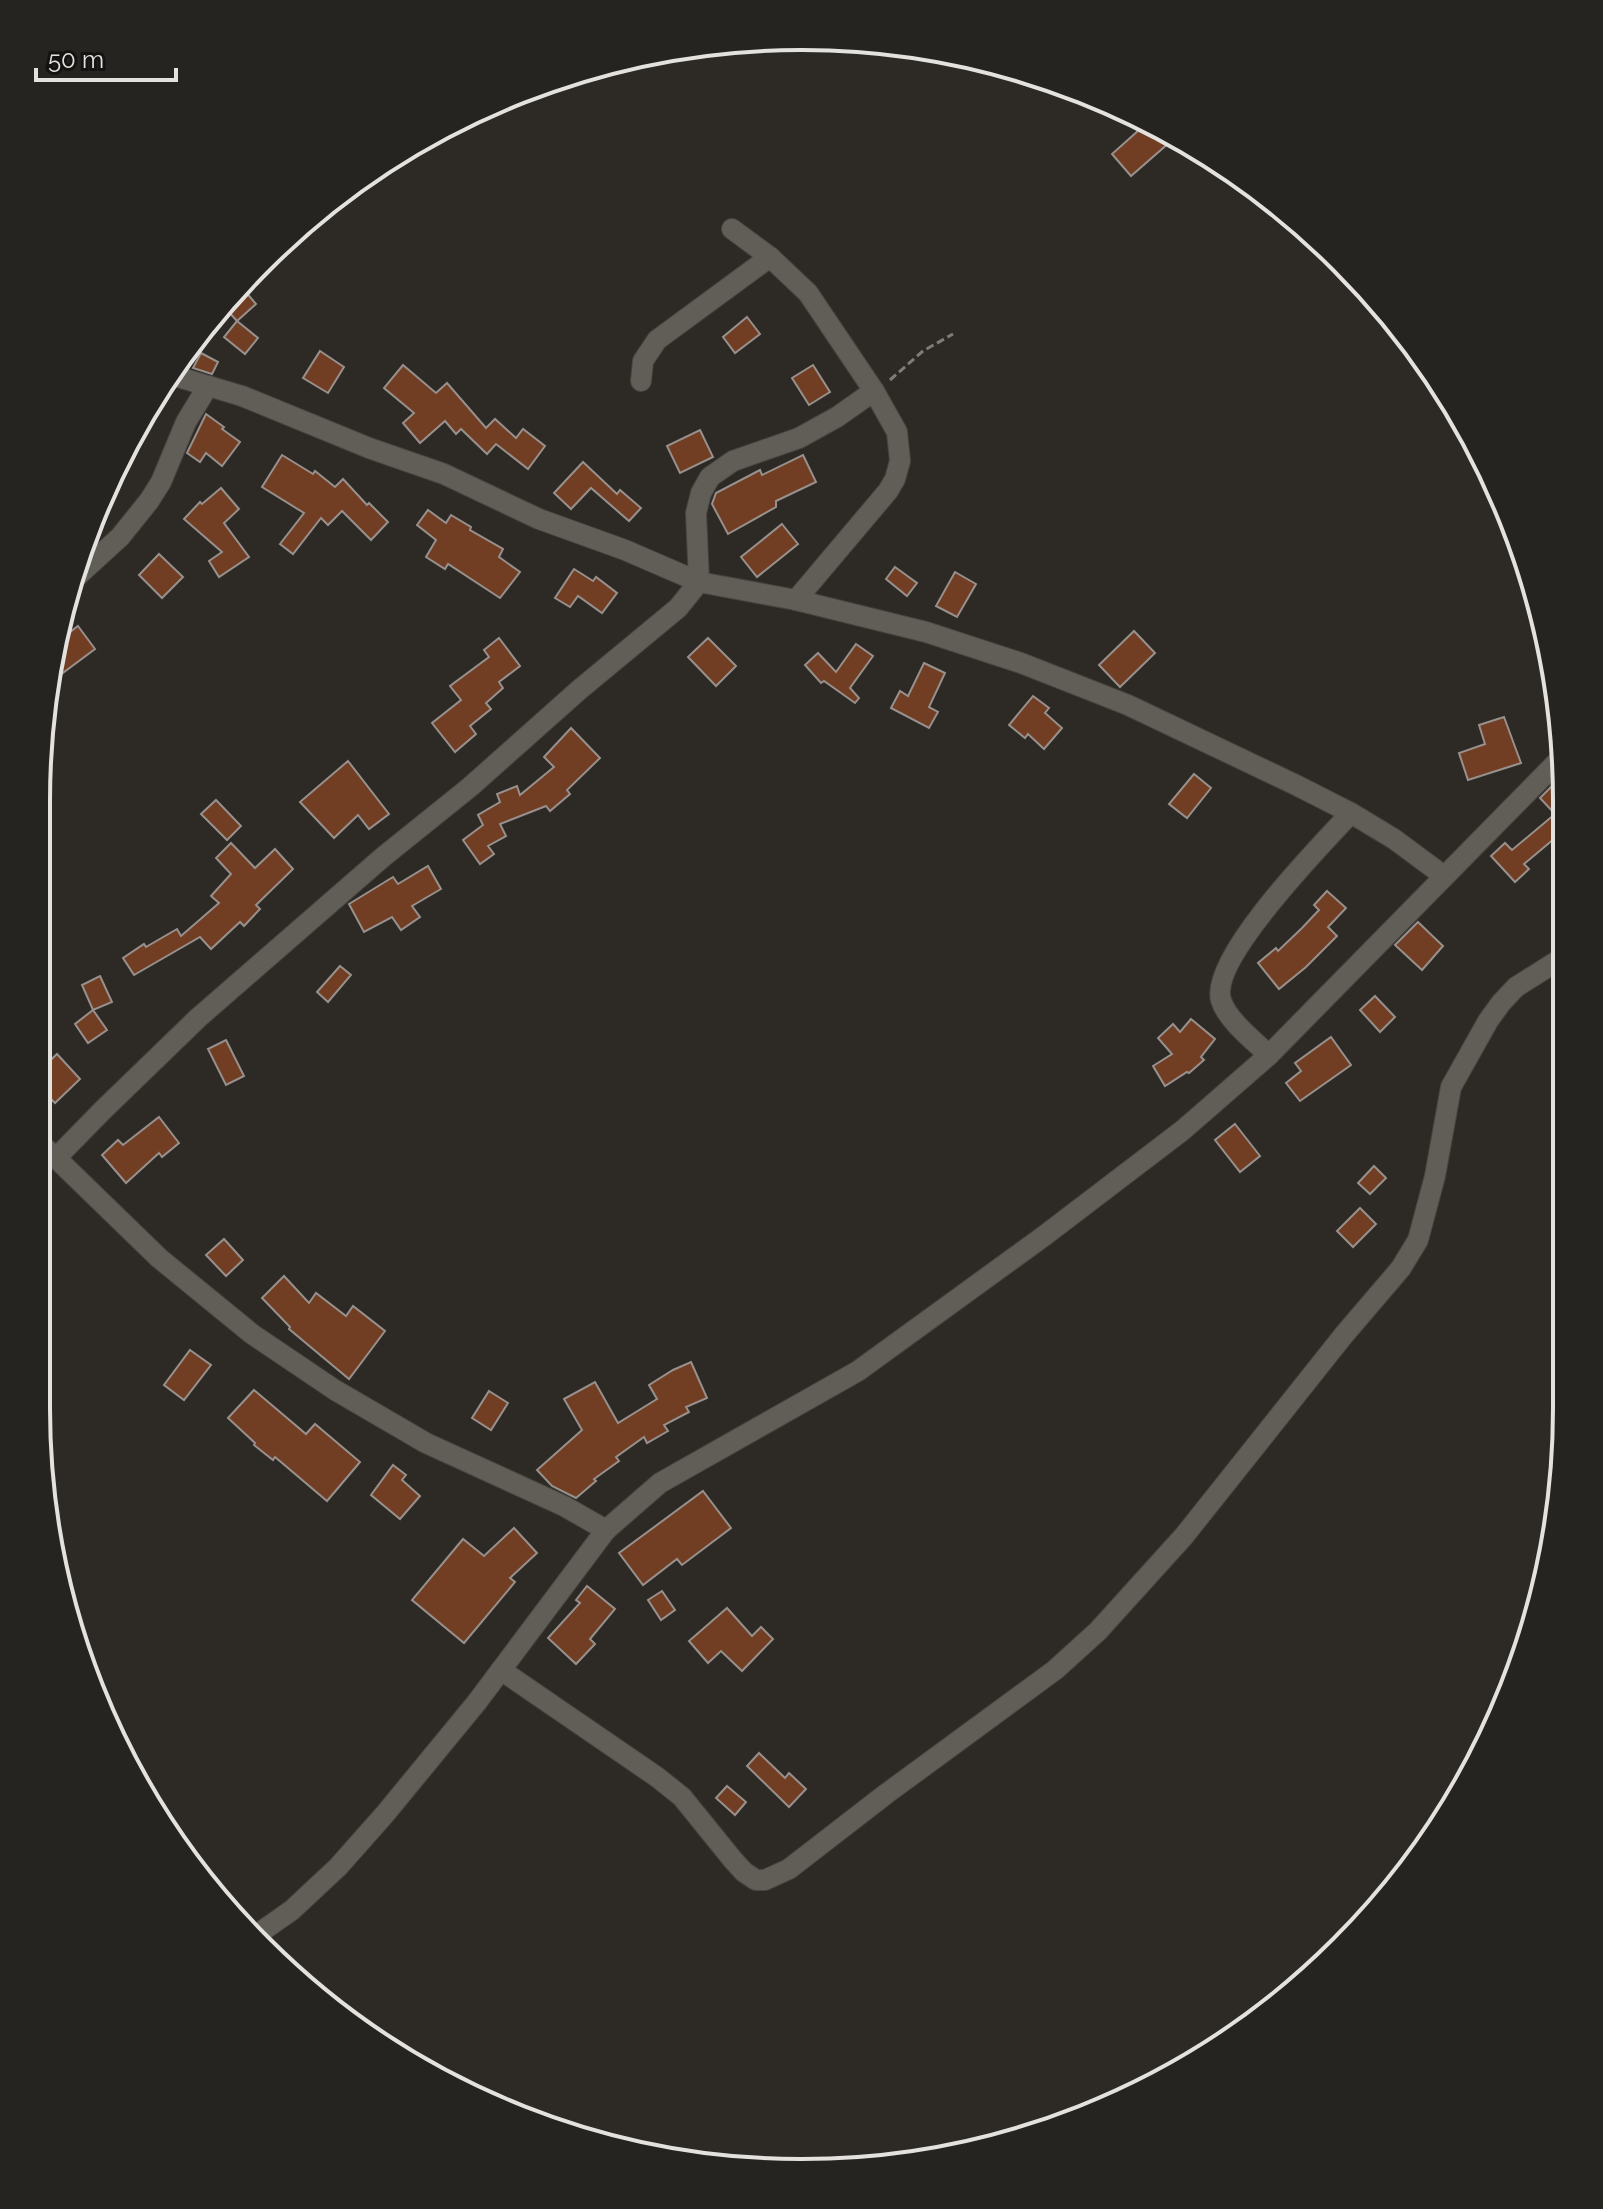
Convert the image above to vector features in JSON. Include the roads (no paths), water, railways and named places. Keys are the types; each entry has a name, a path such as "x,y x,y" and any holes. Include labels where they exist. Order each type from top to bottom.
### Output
{"street":[{"path":"732,229 770,257 808,293 874,391 897,432 900,461 895,479 871,514 796,600"},
{"path":"641,381 643,361 657,340 770,257"},
{"path":"181,378 242,396 369,448 444,474 539,519 625,550 699,582 796,600 926,632 1034,668 1128,705 1351,813 1394,839 1444,876"},
{"path":"88,566 120,537 149,501 161,482 186,422 208,386"},
{"path":"56,1158 198,1018 678,608 699,582 696,513 701,493 710,477 733,461 799,438 874,391"},
{"path":"262,1931 292,1910 338,1867 385,1814 501,1670 606,1530 623,1513 660,1483 858,1371 1183,1130 1269,1055 1552,767"},
{"path":"1269,1055 1233,1020 1220,999 1225,970 1243,938 1267,908 1351,813"},
{"path":"501,1670 682,1797 744,1872 756,1880 765,1880 789,1869 1055,1670 1098,1631 1184,1536 1401,1268 1418,1240 1435,1176 1451,1087 1501,1003 1516,987 1553,964"},
{"path":"50,1153 159,1258 252,1334 335,1390 426,1443 564,1506 606,1530"}]}
